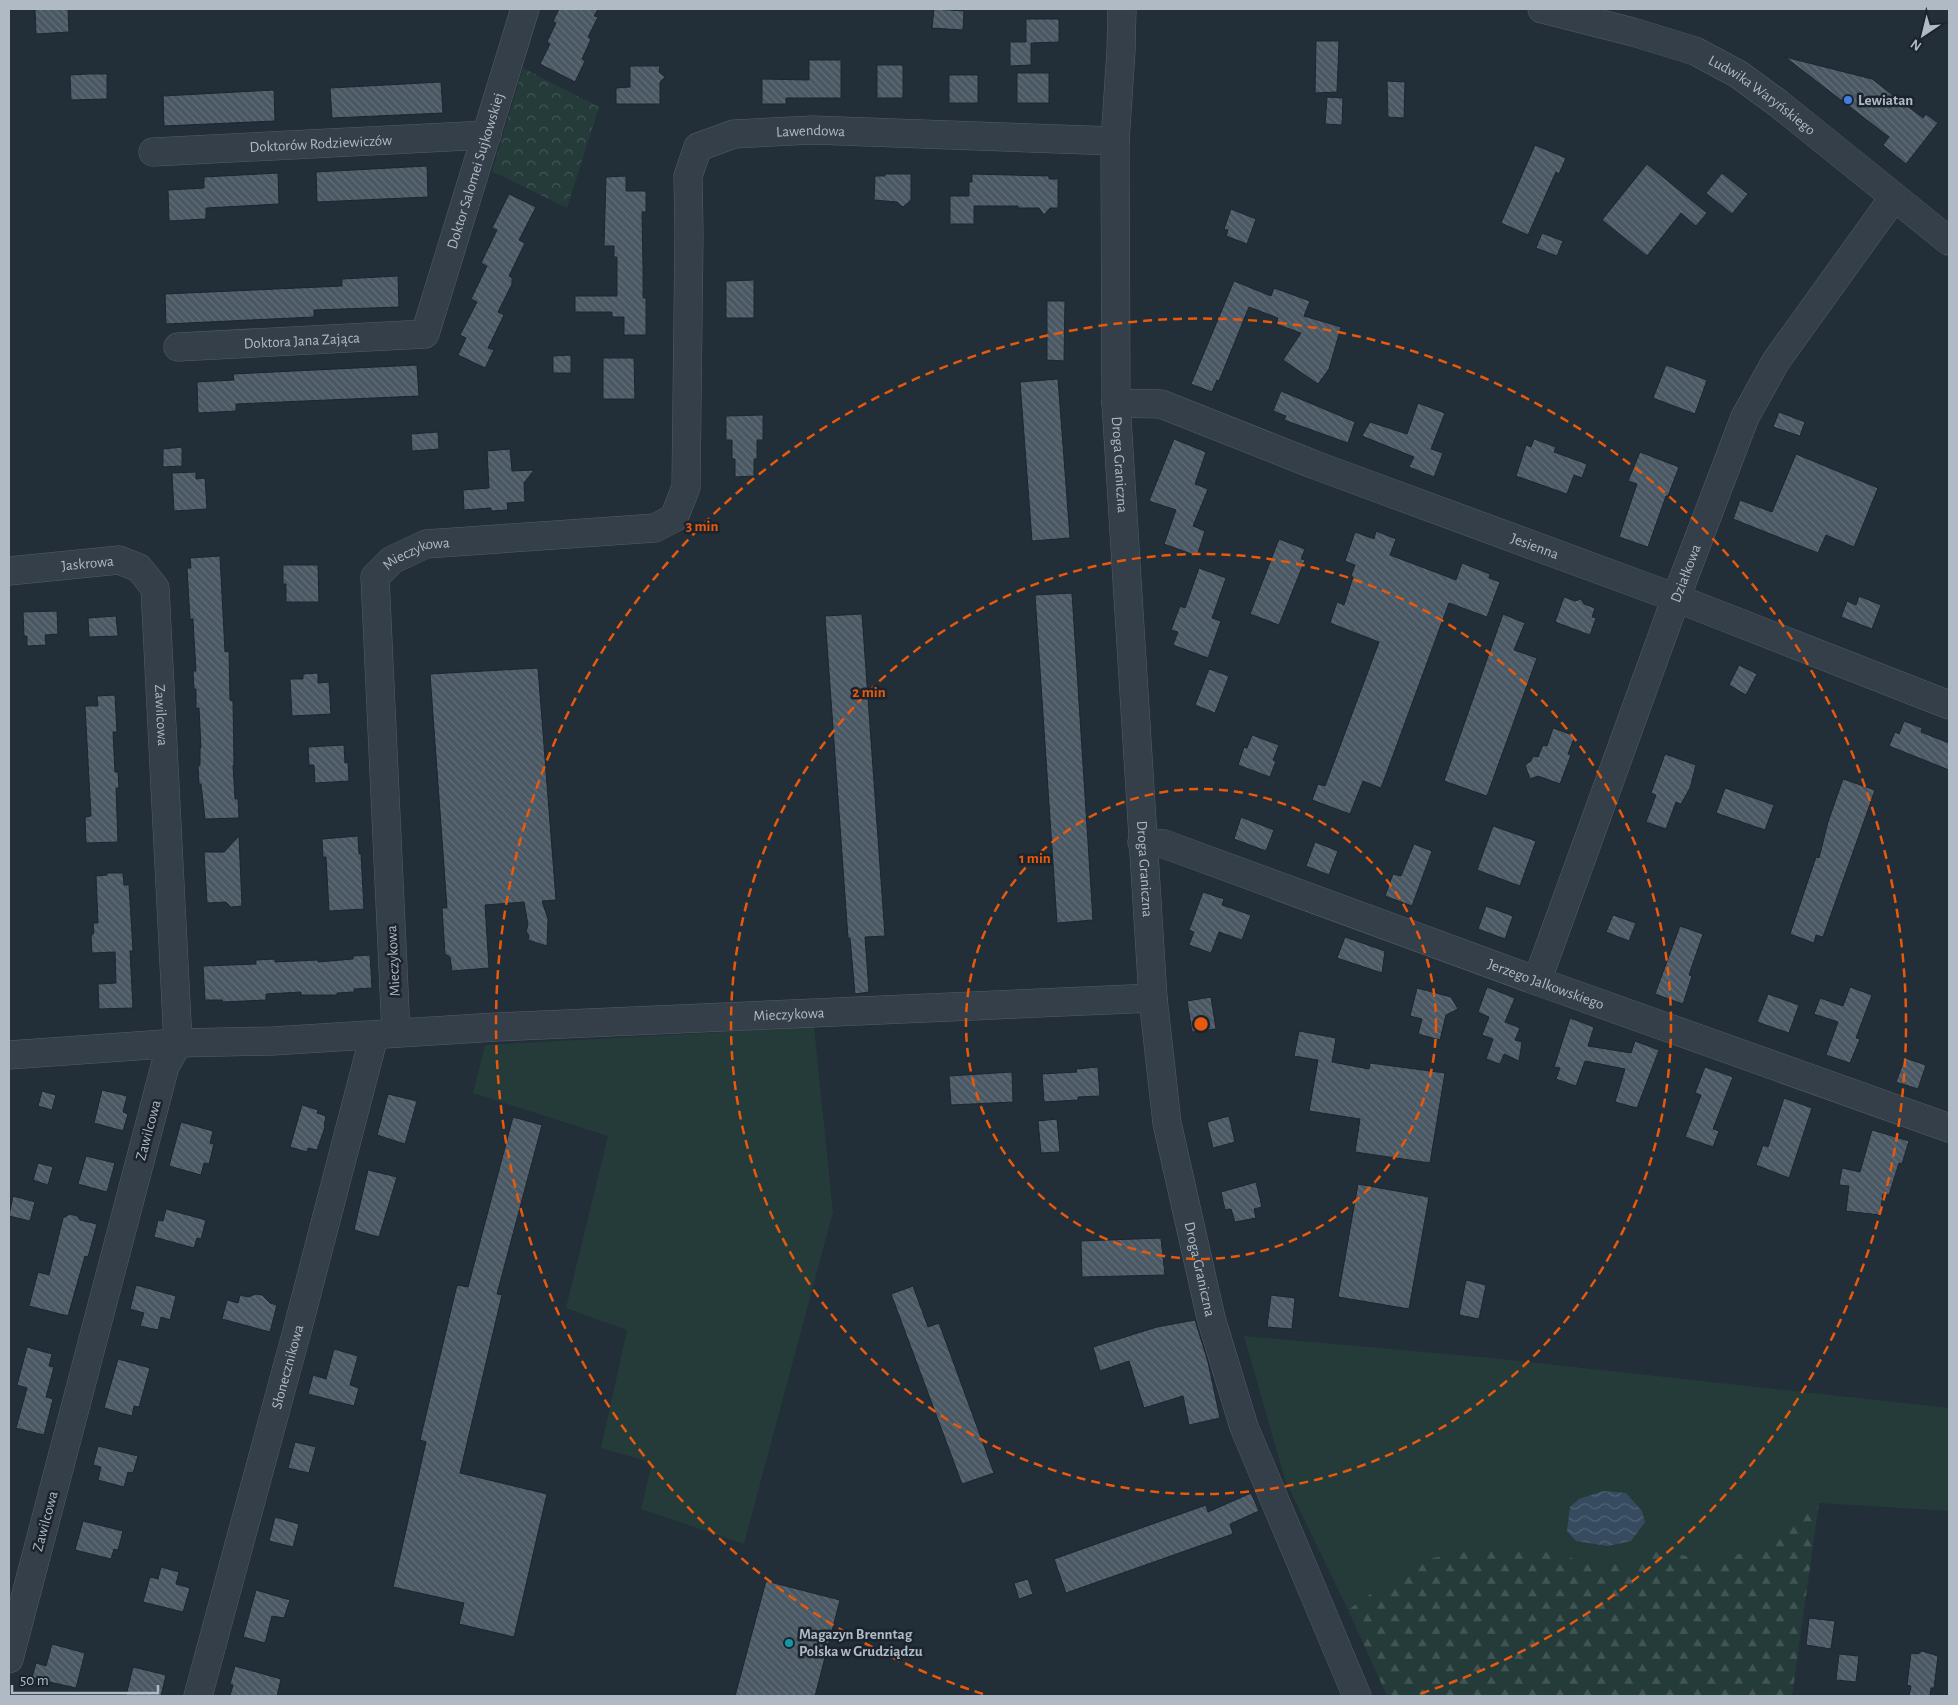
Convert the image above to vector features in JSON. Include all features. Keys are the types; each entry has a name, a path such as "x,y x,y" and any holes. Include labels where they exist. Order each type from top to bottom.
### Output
{"street":[{"name":"Doktor Salomei Sujkowskiej","path":"425,334 525,9"},
{"name":"Droga Graniczna","path":"1122,9 1115,141 1116,403 1153,998 1168,1123 1211,1318 1244,1427 1357,1696"},
{"name":"Ludwika Waryńskiego","path":"1542,9 1633,32 1695,52 1738,74 1779,104 1949,241"},
{"name":"Lawendowa","path":"688,336 688,176 698,147 734,134 813,130 1115,141"},
{"name":"Doktorów Rodziewiczów","path":"153,152 487,135"},
{"name":"Działkowa","path":"1536,981 1676,598 1746,418 1776,361 1894,197"},
{"name":"Doktora Jana Zająca","path":"178,347 425,334"},
{"name":"Mieczykowa","path":"385,1035 375,577 392,560 426,544 655,528 674,518 686,487 688,336"},
{"name":"Jesienna","path":"1116,403 1161,404 1323,468 1676,598 1949,705"},
{"name":"Jaskrowa","path":"9,571 119,560 139,568 155,588"},
{"name":"Zawilcowa","path":"9,1659 165,1066 178,1043 155,588"},
{"name":"Jerzego Jalkowskiego","path":"1142,842 1164,844 1536,981 1949,1128"},
{"name":"Mieczykowa","path":"9,1055 178,1043 274,1041 1153,998"},
{"name":"Słonecznikowa","path":"198,1696 295,1341 385,1035"}],"green space":[{"path":"523,68 599,107 567,208 492,171"},
{"path":"814,1027 833,1212 744,1544 641,1509 652,1463 601,1448 627,1330 566,1308 608,1136 473,1093 485,1045"},
{"path":"1244,1336 1492,1358 1949,1408 1949,1511 1819,1503 1764,1546 1708,1564 1666,1549 1599,1568 1561,1554 1496,1546 1416,1561 1348,1610 1285,1480"},
{"path":"1819,1503 1792,1696 1387,1696 1348,1610 1416,1561 1496,1546 1561,1554 1599,1568 1666,1549 1708,1564 1764,1546"}],"water":[{"path":"1603,1491 1626,1493 1642,1511 1645,1522 1631,1541 1608,1546 1576,1541 1567,1531 1570,1507 1579,1499"}],"building":[{"path":"35,9 68,9 69,32 36,34"},
{"path":"559,9 598,9 594,16 598,17 588,37 591,39 582,59 585,61 575,82 540,64 550,44 547,42 556,23 553,21"},
{"path":"934,9 964,11 963,30 932,28"},
{"path":"1026,19 1059,19 1059,42 1031,43 1031,65 1010,66 1010,42 1026,42"},
{"path":"1316,41 1339,41 1337,92 1315,93"},
{"path":"1785,57 1872,79 1923,118 1926,114 1938,123 1906,164 1883,145 1889,137"},
{"path":"809,60 841,60 841,98 786,98 786,104 762,104 762,79 809,80"},
{"path":"877,65 903,65 903,98 877,98"},
{"path":"630,66 660,66 659,72 665,77 660,82 660,104 616,104 616,88 630,87"},
{"path":"1017,73 1049,73 1049,103 1017,103"},
{"path":"107,74 107,99 71,100 70,75"},
{"path":"949,75 978,75 978,103 949,103"},
{"path":"1387,81 1405,82 1404,118 1388,117"},
{"path":"441,82 443,113 332,118 330,88"},
{"path":"274,90 275,121 164,126 163,96"},
{"path":"1327,97 1343,98 1342,125 1325,124"},
{"path":"1535,145 1566,158 1559,174 1556,172 1528,235 1501,223"},
{"path":"1647,164 1707,213 1696,226 1681,213 1647,256 1602,220"},
{"path":"427,166 428,197 317,202 316,172"},
{"path":"278,173 279,204 206,208 206,219 169,221 168,190 204,188 204,177"},
{"path":"1722,173 1748,194 1732,214 1706,193"},
{"path":"885,174 911,174 911,200 903,207 897,202 874,200 875,176 885,176"},
{"path":"972,174 1049,176 1049,179 1058,179 1058,208 1050,208 1044,215 1039,208 974,206 974,224 950,224 950,196 969,196 969,182 972,182"},
{"path":"626,176 626,191 646,191 646,212 642,212 643,298 646,298 646,335 624,335 624,317 612,317 612,312 575,312 575,296 617,296 617,257 614,257 614,246 604,246 606,177"},
{"path":"509,194 536,207 519,240 525,243 509,276 512,278 512,284 498,312 504,315 488,348 494,350 485,368 458,355 466,338 460,335 477,302 471,299 487,266 481,263 497,230 492,228"},
{"path":"1231,209 1256,219 1247,244 1226,236 1228,230 1224,229"},
{"path":"1542,233 1563,241 1557,256 1536,248"},
{"path":"398,276 399,307 314,310 314,317 166,324 165,294 342,286 342,279"},
{"path":"754,280 754,318 726,318 726,281"},
{"path":"1234,281 1271,296 1274,288 1310,301 1304,316 1341,327 1329,369 1318,384 1283,360 1301,333 1276,324 1278,318 1249,307 1219,381 1217,380 1212,392 1191,384"},
{"path":"1047,301 1065,301 1064,361 1047,360"},
{"path":"571,355 571,373 553,373 553,356"},
{"path":"603,358 634,358 635,399 603,399"},
{"path":"417,365 419,396 236,404 236,411 198,413 197,382 234,380 233,374"},
{"path":"1666,365 1707,380 1695,414 1653,398"},
{"path":"1058,379 1070,538 1032,541 1020,382"},
{"path":"1281,391 1355,422 1348,443 1284,420 1286,416 1273,411"},
{"path":"1418,403 1445,413 1431,449 1443,453 1434,477 1409,467 1414,457 1362,436 1370,422 1407,434"},
{"path":"1779,412 1805,422 1800,436 1773,427"},
{"path":"763,415 763,440 757,440 757,459 754,459 754,476 735,477 735,459 732,459 732,440 726,440 726,416"},
{"path":"438,432 439,449 412,451 411,434"},
{"path":"1174,439 1206,452 1195,484 1208,489 1193,526 1205,531 1197,556 1164,544 1176,510 1149,501"},
{"path":"1534,439 1556,447 1554,452 1587,464 1582,478 1574,475 1567,494 1516,476 1526,445 1531,447"},
{"path":"182,447 182,466 163,467 163,449"},
{"path":"510,449 512,471 534,470 524,483 525,502 507,503 508,510 491,511 491,508 464,510 463,490 489,488 487,451"},
{"path":"1640,452 1679,467 1668,496 1666,496 1648,547 1619,537 1637,484 1628,481"},
{"path":"1796,454 1878,488 1854,547 1826,535 1818,553 1733,519 1740,500 1772,512"},
{"path":"196,472 196,479 205,478 207,509 174,511 172,473"},
{"path":"1376,531 1396,539 1390,555 1456,580 1462,563 1490,574 1489,578 1500,582 1487,617 1449,603 1381,788 1363,781 1350,814 1312,800 1318,784 1325,786 1379,642 1330,623 1337,602 1344,605 1353,577 1351,576 1355,565 1345,561 1355,532 1374,539"},
{"path":"1279,539 1305,549 1301,559 1305,560 1279,625 1250,614"},
{"path":"220,556 225,652 229,651 230,700 233,701 235,799 238,799 239,818 205,819 201,784 199,784 198,766 200,765 201,748 199,708 196,708 196,689 194,689 193,671 196,671 193,619 190,619 187,568 191,568 190,558"},
{"path":"283,565 318,565 319,602 286,602 286,584 283,584"},
{"path":"1199,568 1226,578 1212,618 1221,621 1208,658 1173,645 1178,632 1171,630 1180,606 1185,608"},
{"path":"1072,593 1093,920 1057,923 1035,595"},
{"path":"1859,596 1881,605 1872,629 1841,617 1847,601 1856,605"},
{"path":"1564,597 1575,601 1581,599 1584,604 1595,608 1592,617 1596,618 1590,635 1555,622"},
{"path":"57,611 58,634 45,635 46,645 27,646 27,636 24,636 23,612"},
{"path":"862,614 885,936 865,937 869,992 855,994 850,938 848,938 825,616"},
{"path":"1503,614 1525,623 1514,650 1537,658 1487,796 1444,781"},
{"path":"116,616 118,636 89,637 88,618"},
{"path":"1739,665 1757,674 1746,695 1729,685"},
{"path":"538,668 556,900 542,901 548,919 547,946 528,940 529,935 526,931 528,925 524,902 485,905 489,968 452,971 450,957 445,954 442,908 447,908 430,674"},
{"path":"1209,669 1229,676 1215,713 1195,705"},
{"path":"318,673 318,683 329,682 331,714 292,716 290,679 303,679 303,674"},
{"path":"115,695 117,732 113,732 115,772 118,772 119,788 116,788 118,842 86,843 85,817 91,816 85,706 98,706 97,696"},
{"path":"1904,721 1922,728 1921,732 1949,743 1949,770 1889,746 1895,732 1899,734"},
{"path":"1553,728 1575,736 1568,754 1571,755 1560,784 1538,776 1530,779 1525,765 1531,761 1533,756 1538,757 1543,745 1547,746"},
{"path":"1252,735 1279,745 1273,760 1276,761 1270,777 1238,765 1244,747 1247,748"},
{"path":"344,745 345,763 348,762 349,781 315,783 314,765 309,765 308,747"},
{"path":"1665,754 1696,765 1690,788 1681,804 1676,802 1666,829 1646,822 1656,795 1651,793"},
{"path":"1843,779 1875,790 1823,937 1816,935 1814,943 1790,934 1816,857 1819,858 1828,822"},
{"path":"1725,788 1774,805 1765,830 1716,813"},
{"path":"1241,817 1274,830 1266,851 1234,839"},
{"path":"1493,826 1536,841 1520,886 1477,870"},
{"path":"239,836 242,906 231,907 226,902 207,903 204,852 224,852"},
{"path":"358,836 359,854 361,854 364,909 329,911 326,857 323,857 322,839"},
{"path":"1315,842 1338,851 1329,875 1306,866"},
{"path":"1414,844 1432,851 1412,906 1385,896 1393,874 1401,876"},
{"path":"107,873 123,873 124,885 129,885 133,951 130,951 133,1008 99,1009 98,984 116,983 115,952 92,953 91,936 94,933 93,923 98,923 96,876 107,875"},
{"path":"1203,892 1224,899 1222,905 1251,915 1242,940 1219,932 1211,953 1189,945 1194,932 1189,930"},
{"path":"1486,906 1513,916 1505,939 1478,929"},
{"path":"1613,915 1636,923 1629,941 1606,932"},
{"path":"1680,926 1703,934 1689,975 1692,976 1683,1004 1655,994"},
{"path":"1345,937 1385,951 1382,973 1337,958"},
{"path":"370,955 372,988 354,989 354,992 337,993 337,995 301,995 301,992 266,994 266,1000 223,1002 222,1000 205,1000 203,966 256,964 256,960 275,959 275,962 318,960 318,962 353,959 353,956"},
{"path":"1487,987 1515,998 1505,1022 1520,1028 1515,1040 1522,1042 1519,1061 1504,1054 1500,1064 1486,1059 1493,1039 1482,1035 1489,1017 1478,1012"},
{"path":"1850,987 1872,995 1856,1038 1860,1039 1850,1063 1826,1055 1838,1022 1814,1014 1820,998 1843,1006"},
{"path":"1417,988 1451,997 1458,1009 1446,1015 1440,1040 1418,1034 1422,1019 1410,1016"},
{"path":"1768,994 1799,1005 1789,1033 1757,1022"},
{"path":"1211,997 1216,1029 1192,1032 1187,1001"},
{"path":"1570,1018 1594,1027 1588,1046 1631,1053 1635,1041 1659,1050 1637,1108 1615,1102 1625,1069 1585,1061 1576,1086 1556,1079 1560,1068 1554,1067"},
{"path":"1299,1031 1336,1038 1332,1062 1369,1069 1370,1063 1445,1073 1430,1163 1355,1152 1360,1119 1309,1111 1318,1060 1294,1056"},
{"path":"1905,1058 1926,1065 1918,1089 1896,1082"},
{"path":"1098,1067 1100,1096 1078,1097 1078,1100 1044,1102 1042,1074 1077,1072 1076,1069"},
{"path":"1705,1067 1733,1077 1713,1129 1719,1131 1713,1147 1685,1137 1701,1095 1695,1093"},
{"path":"1012,1072 1013,1102 951,1105 949,1076"},
{"path":"102,1090 127,1096 123,1112 128,1114 123,1131 94,1123"},
{"path":"42,1091 56,1095 52,1110 38,1106"},
{"path":"388,1094 417,1101 405,1144 377,1135"},
{"path":"1784,1098 1812,1108 1789,1178 1756,1165 1763,1145 1768,1147"},
{"path":"302,1105 318,1110 317,1113 326,1116 325,1127 317,1150 308,1148 307,1152 290,1147"},
{"path":"1229,1116 1235,1142 1213,1148 1207,1122"},
{"path":"513,1117 542,1125 497,1294 502,1295 460,1473 547,1494 514,1637 459,1624 464,1603 393,1587 426,1442 420,1440 457,1285 468,1287"},
{"path":"1057,1119 1060,1152 1041,1153 1038,1121"},
{"path":"181,1122 213,1131 210,1143 214,1144 209,1164 204,1163 201,1175 169,1166"},
{"path":"1872,1130 1909,1141 1902,1164 1899,1163 1889,1195 1883,1194 1880,1215 1846,1211 1849,1186 1839,1185 1842,1168 1860,1172"},
{"path":"86,1156 115,1163 107,1192 78,1184"},
{"path":"38,1163 53,1167 48,1185 33,1180"},
{"path":"368,1170 397,1177 379,1237 354,1230"},
{"path":"1256,1182 1262,1207 1254,1209 1256,1218 1235,1222 1231,1209 1225,1210 1221,1192"},
{"path":"1358,1184 1429,1197 1409,1309 1338,1297"},
{"path":"13,1196 35,1202 30,1221 9,1216"},
{"path":"166,1209 206,1220 201,1239 197,1238 194,1248 154,1237 158,1220 163,1221"},
{"path":"70,1214 77,1216 80,1220 97,1224 88,1257 85,1256 68,1316 29,1306 38,1272 49,1275 63,1218"},
{"path":"1161,1238 1165,1275 1082,1277 1081,1241"},
{"path":"1466,1280 1486,1285 1479,1319 1459,1315"},
{"path":"136,1285 176,1296 170,1320 161,1317 158,1330 140,1326 144,1313 130,1309"},
{"path":"913,1286 928,1327 939,1323 994,1473 962,1484 891,1294"},
{"path":"256,1294 262,1295 270,1303 277,1305 270,1332 222,1319 227,1300 238,1303 240,1295 248,1297"},
{"path":"1271,1295 1295,1298 1292,1329 1267,1327"},
{"path":"1195,1320 1208,1362 1220,1418 1189,1425 1183,1396 1144,1408 1129,1361 1100,1371 1093,1347 1157,1327"},
{"path":"27,1347 52,1354 49,1366 54,1367 46,1397 53,1399 44,1435 16,1428 27,1388 17,1385"},
{"path":"334,1349 358,1356 350,1385 359,1388 354,1406 308,1394 313,1375 326,1379"},
{"path":"118,1359 150,1368 139,1407 134,1406 132,1416 104,1408"},
{"path":"295,1442 316,1447 309,1473 288,1468"},
{"path":"98,1446 138,1456 133,1473 128,1472 124,1487 98,1480 101,1467 93,1465"},
{"path":"1251,1493 1259,1511 1230,1524 1233,1534 1066,1593 1054,1559 1206,1505 1208,1512"},
{"path":"275,1517 299,1524 293,1547 269,1541"},
{"path":"83,1521 123,1531 118,1550 114,1549 111,1559 75,1550"},
{"path":"161,1567 179,1572 176,1584 190,1588 183,1612 143,1602 150,1577 158,1579"},
{"path":"1028,1579 1033,1594 1019,1599 1014,1583"},
{"name":"Magazyn Brenntag Polska w Grudziądzu","path":"766,1581 840,1600 815,1696 735,1696"},
{"path":"256,1590 290,1600 284,1618 272,1616 265,1643 243,1637"},
{"path":"1809,1618 1835,1621 1831,1649 1806,1645"},
{"path":"52,1644 85,1653 76,1688 32,1678 36,1663 46,1666"},
{"path":"1922,1651 1938,1656 1934,1688 1931,1688 1930,1696 1909,1696 1911,1686 1907,1685 1911,1653 1918,1654"},
{"path":"1839,1654 1859,1656 1856,1682 1836,1680"},
{"path":"235,1666 281,1679 277,1696 230,1696 233,1685 230,1684"},
{"path":"133,1667 166,1675 161,1696 126,1696"}],"place":[{"name":"Lewiatan","path":"1848,100"},
{"name":"Magazyn Brenntag Polska w Grudziądzu","path":"789,1643"}]}
